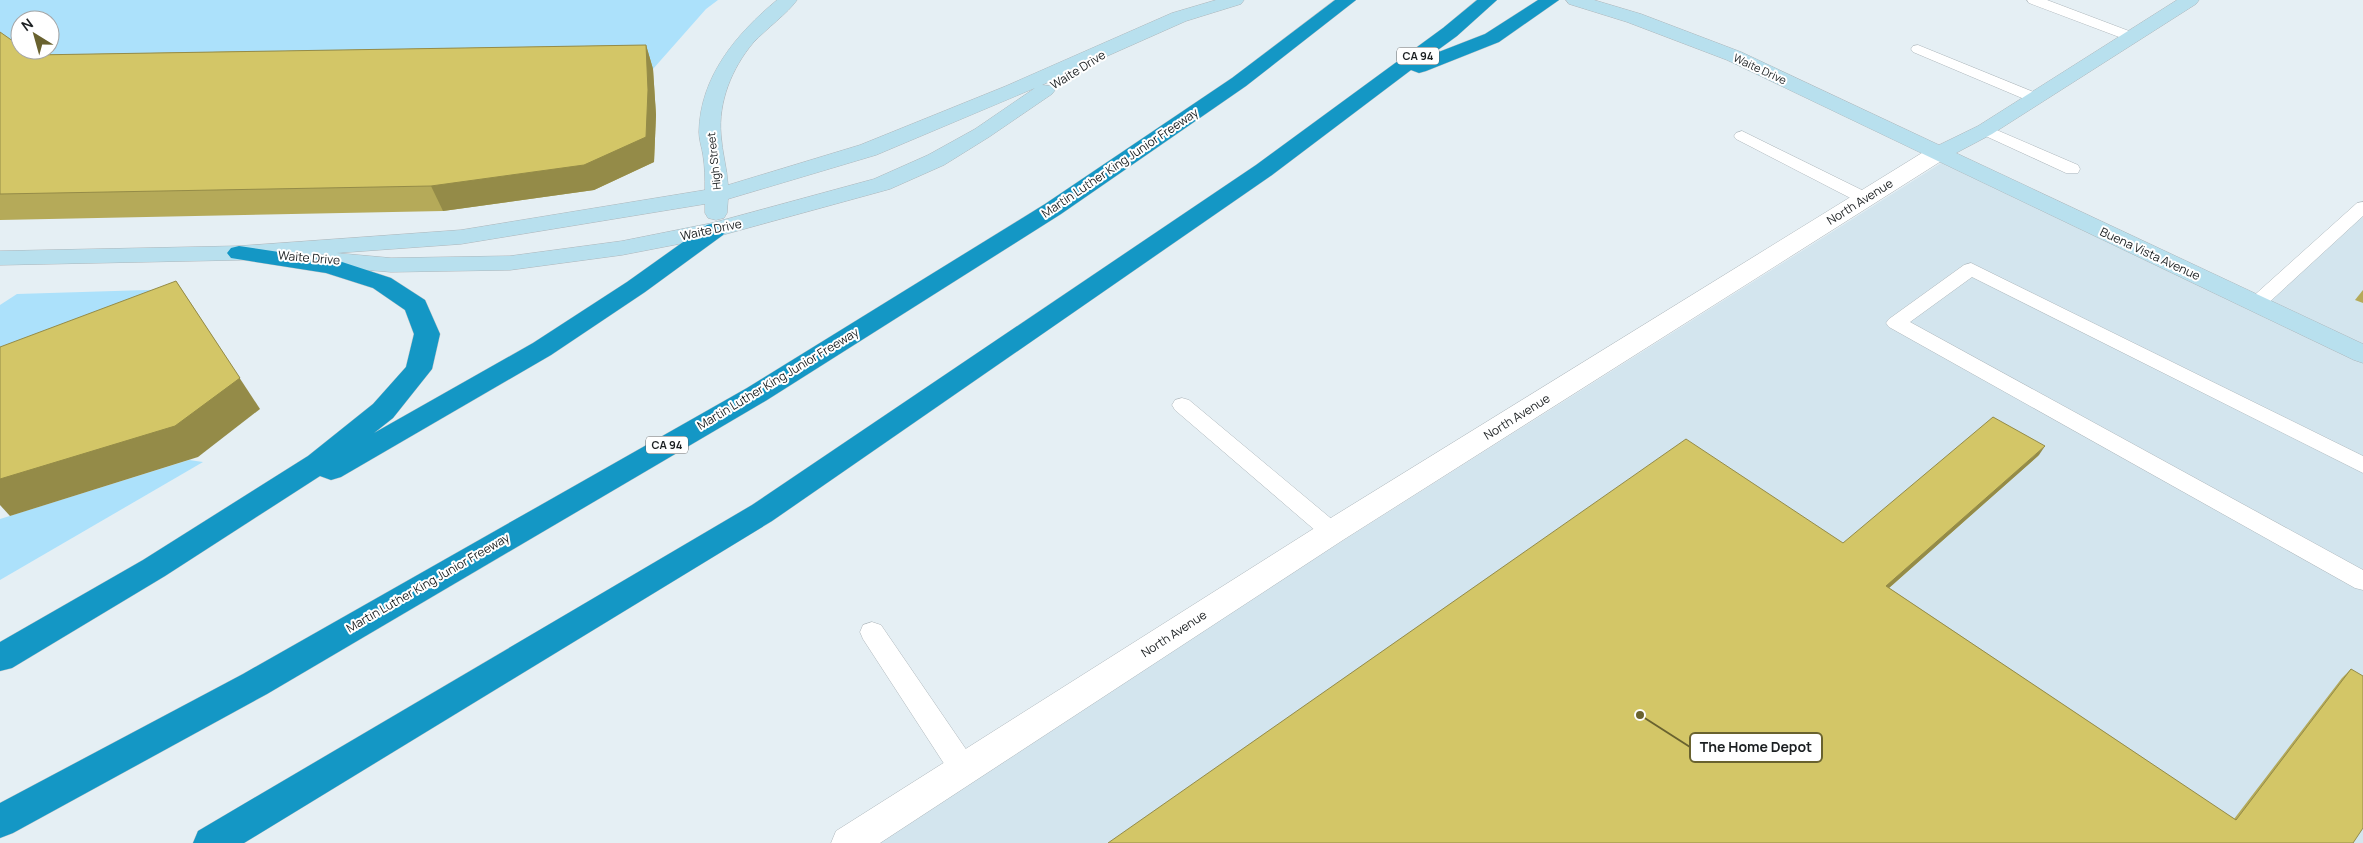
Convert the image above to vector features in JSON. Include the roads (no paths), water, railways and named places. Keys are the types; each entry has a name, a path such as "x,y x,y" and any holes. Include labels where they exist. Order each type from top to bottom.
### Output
{"highway":[{"name":"Martin Luther King Junior Freeway","path":"0,821 254,684 757,394 1053,209 1240,82 1347,0"},
{"name":"CA 94","path":"211,843 762,513 1264,170 1450,32 1488,0"},
{"path":"1386,80 1492,38 1550,0"},
{"path":"0,658 154,568 542,349 636,287 715,230"},
{"path":"154,568 318,463 383,411 419,369 427,334 416,306 382,283 330,266 239,253"}],"main road":[{"name":"High Street","path":"715,230 717,195 715,163 710,133 714,96 726,65 747,39 788,0"},
{"name":"Waite Drive","path":"0,258 239,253 461,237 717,195 788,175 876,146 1013,90 1179,17 1235,0"},
{"name":"Waite Drive","path":"1575,0 1634,18 1703,44 1938,153"},
{"name":"North Avenue","path":"1938,153 1964,142 1985,130 2190,0"},
{"name":"Waite Drive","path":"239,253 391,265 510,263 622,248 715,230 882,184 936,160 982,133 1092,60 1138,34"},
{"name":"Buena Vista Avenue","path":"1938,153 2363,354"}],"street":[{"name":"North Avenue","path":"848,843 1332,532 1938,153"}],"lane":[{"path":"2034,0 2132,36"},
{"path":"1918,49 2035,98"},
{"path":"1985,130 2072,169"},
{"path":"1742,136 1866,198"},
{"path":"2256,304 2363,208"},
{"path":"2363,465 1971,269 1896,323 2363,581"},
{"path":"1182,404 1332,532"},
{"path":"872,632 964,770"}],"place":[{"name":"The Home Depot","path":"1640,715"}]}
